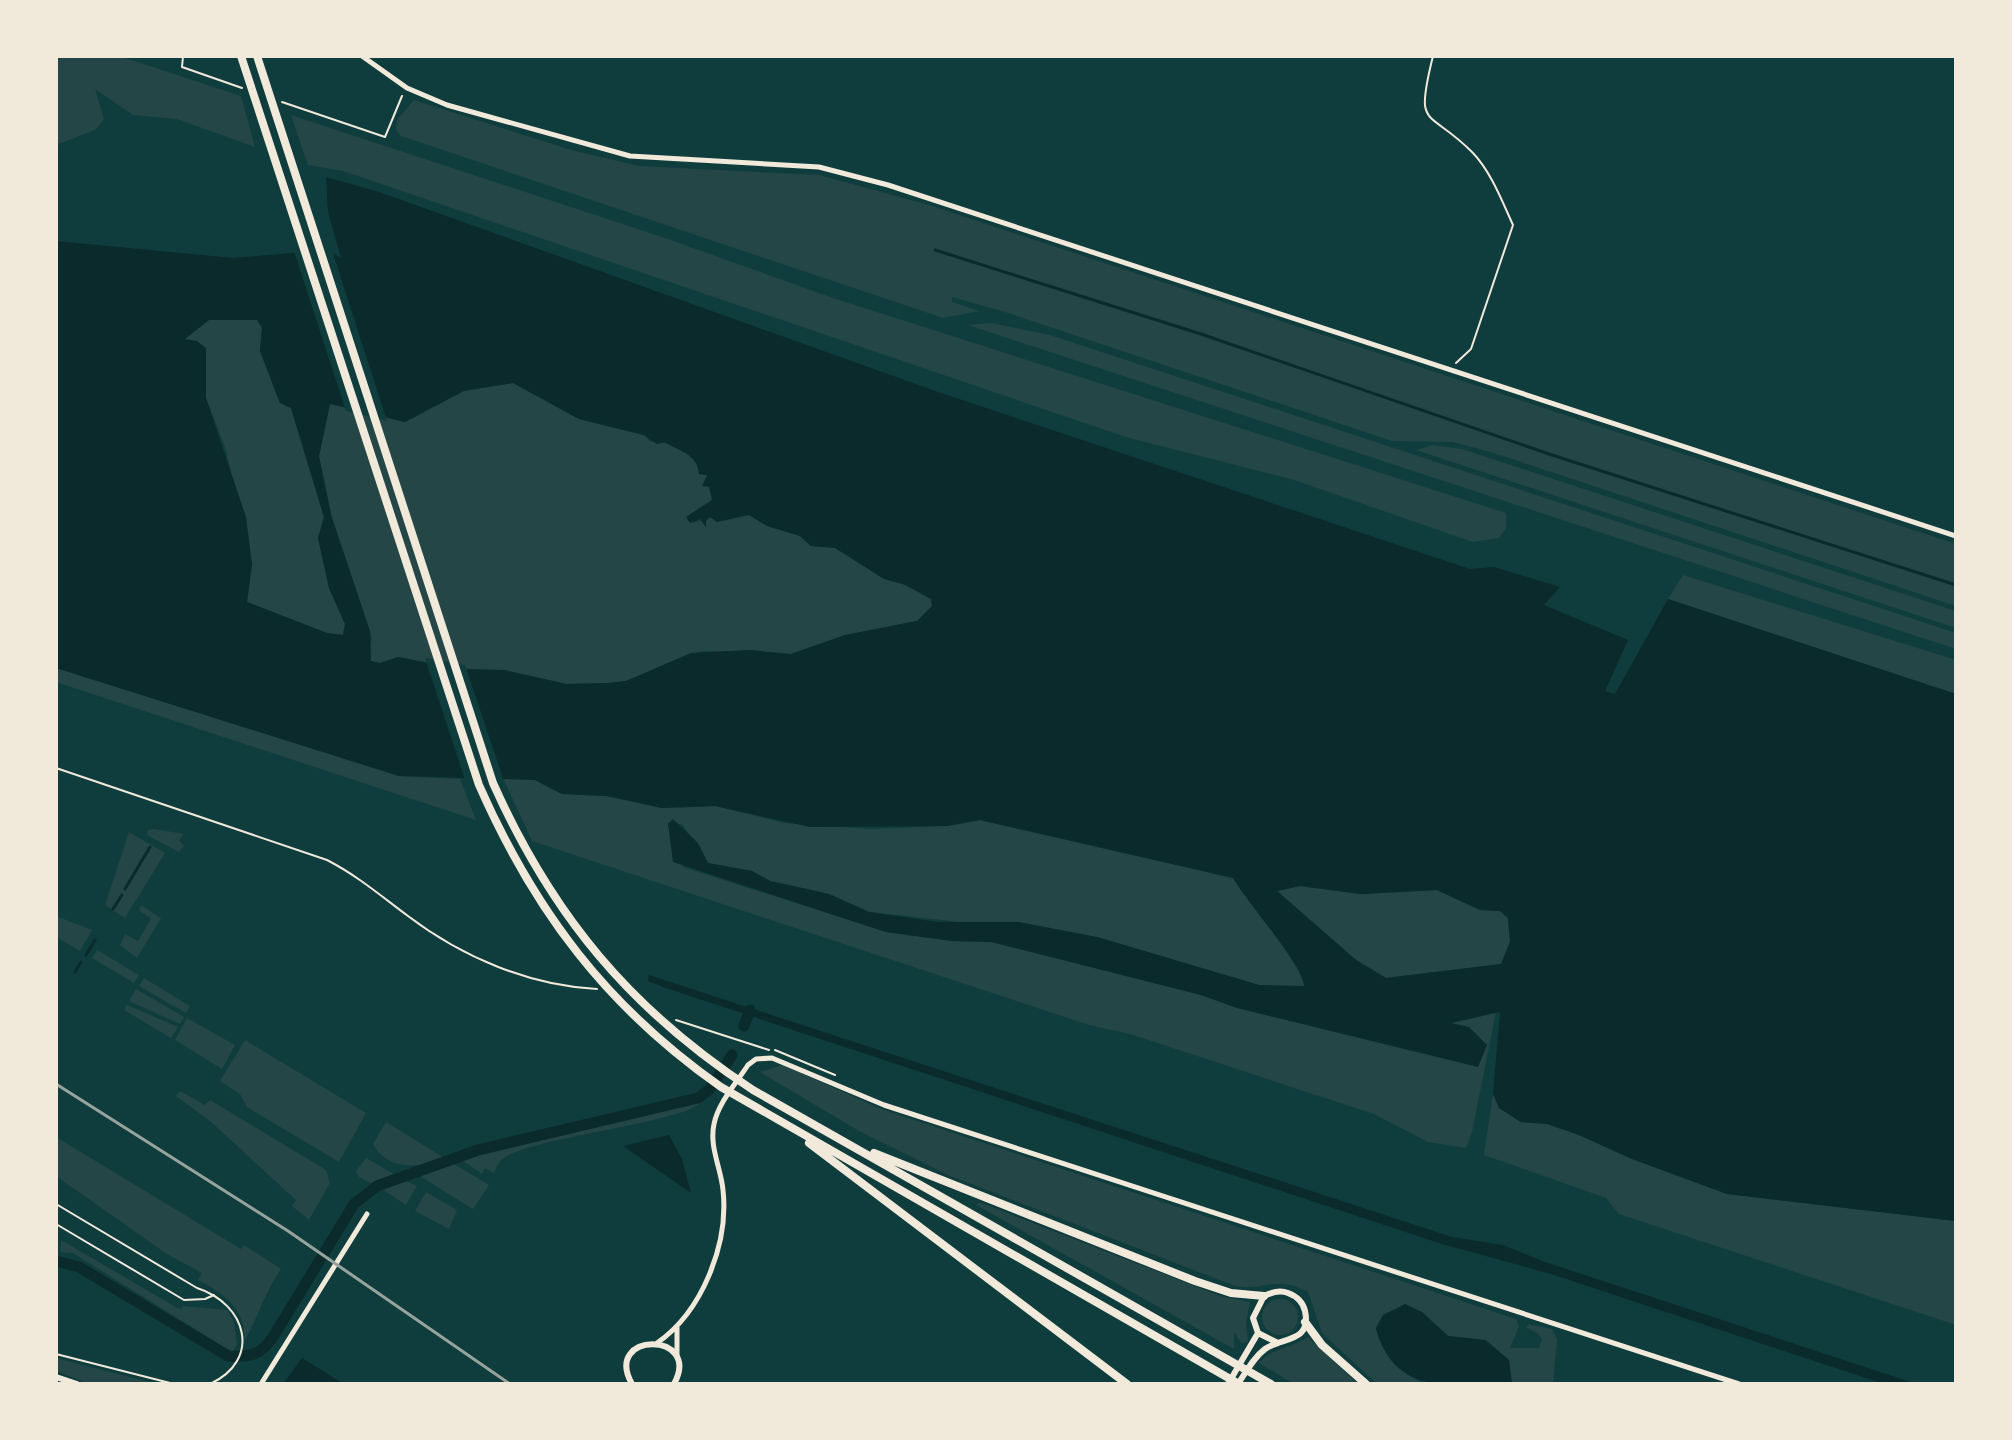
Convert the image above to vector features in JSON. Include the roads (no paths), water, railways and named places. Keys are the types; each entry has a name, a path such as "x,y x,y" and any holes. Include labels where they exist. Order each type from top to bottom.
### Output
{"highway":[{"path":"258,58 479,742 508,818 547,889 593,952 663,1025 753,1090 1271,1384"},
{"path":"243,60 462,736 499,831 550,919 619,1002 689,1065 746,1103 1238,1384"},
{"path":"787,1125 1127,1384"},
{"path":"858,1148 902,1162 972,1194 1195,1281 1231,1293 1264,1296"},
{"path":"1305,1322 1322,1345 1366,1384"}],"street":[{"path":"362,56 407,88 447,105 630,156 819,167 888,185 1956,536"},
{"path":"629,1382 627,1367 631,1354 642,1345 657,1343 678,1325 709,1273 722,1233 723,1186 713,1142 714,1121 748,1065 756,1059 779,1059 884,1105 1739,1384"},
{"path":"261,1384 367,1214"},
{"path":"1228,1384 1258,1333 1255,1309 1264,1296 1281,1291 1290,1293 1303,1305 1305,1322 1293,1340 1278,1343 1261,1353 1238,1384"},
{"path":"678,1325 677,1358 679,1372 686,1384"},
{"path":"1258,1333 1278,1343"},
{"path":"657,1343 672,1351 677,1358"},
{"path":"674,1384 679,1372"},
{"path":"56,1377 77,1384"}],"lane":[{"path":"56,1204 197,1288 215,1294 231,1307 238,1320 241,1352 232,1365 210,1384"},
{"path":"56,1224 184,1300 205,1299 215,1294"},
{"path":"56,1354 174,1384"}],"waterway":[{"path":"935,250 1201,334 1555,456 1956,585"},
{"path":"125,889 150,847"},
{"path":"113,909 122,895"},
{"path":"86,955 95,940"},
{"path":"75,972 81,962"},
{"path":"744,1026 750,1010"},
{"path":"56,1261 79,1267 228,1356 254,1354 273,1337 354,1204 377,1186 478,1150 698,1098 709,1090 732,1055"}],"railway":[{"path":"56,1084 288,1231 510,1384"}]}
